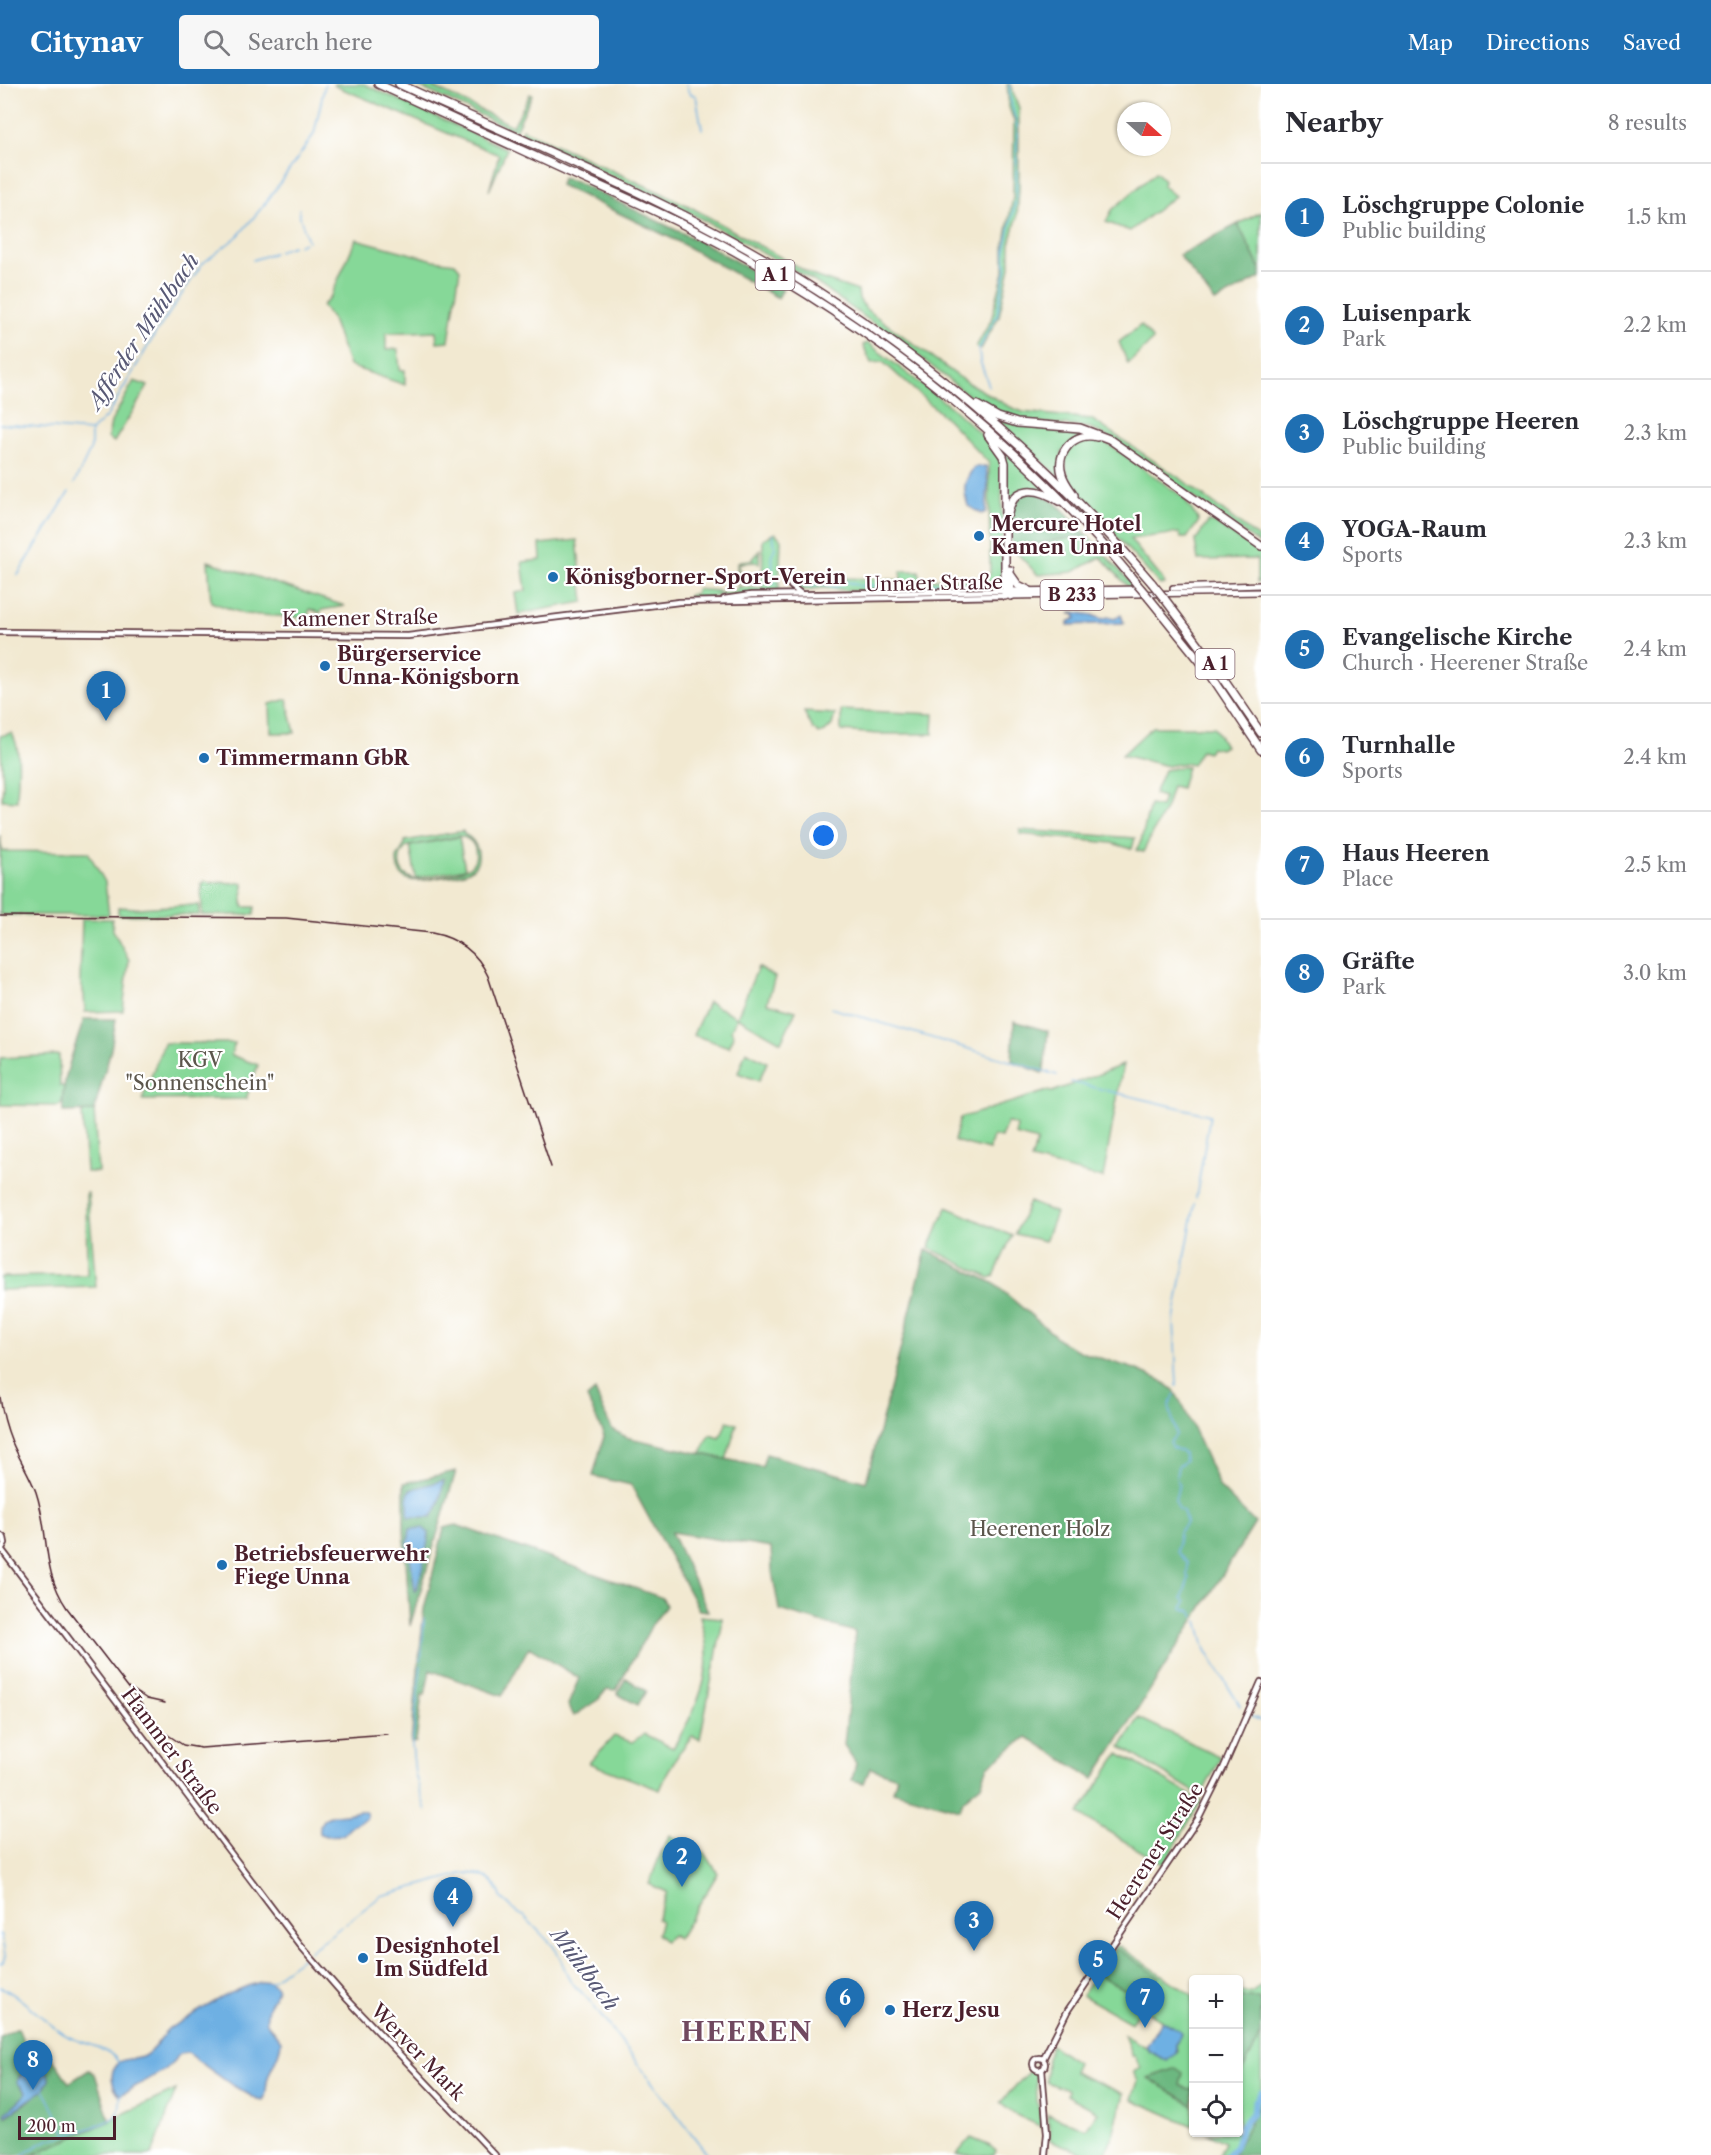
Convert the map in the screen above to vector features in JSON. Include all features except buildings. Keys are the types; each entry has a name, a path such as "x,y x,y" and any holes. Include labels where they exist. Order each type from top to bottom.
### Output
{"highway":[{"name":"A 1","path":"378,84 671,219 759,266 833,311 936,386 1028,466 1073,511 1149,598 1208,671 1261,750"},
{"name":"A 1","path":"399,84 675,211 764,259 878,332 961,396 1034,460 1080,505 1164,598 1261,733"},
{"path":"961,396 998,417 1017,423 1080,428 1109,439 1261,548"},
{"path":"978,421 998,447 1005,463 1008,594"},
{"path":"1080,505 1062,474 1061,460 1067,446 1072,441 1079,437 1092,435 1112,444 1209,515 1261,548"},
{"path":"1008,594 1010,573 1008,514 1009,507 1019,494 1032,490 1046,493 1073,511"},
{"path":"1010,573 1018,585 1029,591"}],"main road":[{"path":"787,579 794,589 802,594"},
{"name":"Unnaer Straße","path":"784,597 802,594 1008,594 1029,591 1261,585"},
{"name":"Unnaer Straße","path":"719,601 751,595 784,597 1261,592"},
{"name":"Kamener Straße","path":"0,632 408,636 659,604 719,601"},
{"path":"0,1535 5,1541 5,1546 1,1550"},
{"name":"Hammer Straße","path":"1,1550 320,1969"},
{"name":"Heerener Straße","path":"1040,2069 1034,2067 1033,2062 1041,2058 1070,2002 1117,1938 1198,1819 1223,1769 1261,1682"},
{"name":"Werver Mark","path":"320,1969 495,2155"},
{"name":"Heerener Straße","path":"1040,2069 1045,2065 1041,2058"},
{"name":"Heerener Straße","path":"1040,2069 1045,2141 1043,2155"}],"green space":[{"path":"334,84 364,84 507,149 489,191 499,155"},
{"path":"413,84 427,84 513,126 530,94 532,95 515,131"},
{"path":"1007,84 1010,84 1019,108 1017,218 1010,244 1010,267 999,316 981,349 976,347 991,320 1004,272 1004,248 1013,197 1014,121 1009,107"},
{"path":"522,129 687,205 814,276 858,291 859,299 866,309 962,379 1008,406 1023,412 1091,419 1184,481 1261,540 1261,545 1110,438 1091,428 1017,420 999,415 982,406 910,349 812,280 685,210 520,134"},
{"path":"1156,172 1164,180 1163,186 1175,196 1130,231 1106,222 1112,210"},
{"path":"562,178 575,181 713,248 783,289 778,298 677,241 560,185"},
{"path":"1261,212 1261,271 1238,224"},
{"path":"1238,224 1261,271 1261,277 1215,302 1179,255"},
{"path":"356,239 434,260 455,263 460,269 449,341 437,342 436,331 386,333 386,350 398,349 400,370 405,370 405,385 349,366 331,317 322,306 331,296"},
{"path":"1141,325 1153,340 1128,364 1119,342"},
{"path":"868,343 951,407 996,448 1002,462 1002,577 992,589 863,592 823,588 803,590 793,584 795,579 802,579 806,574 808,580 841,579 844,573 845,578 901,580 901,571 919,571 921,579 985,580 990,573 989,463 948,420 883,362 871,363 863,345"},
{"path":"134,381 148,386 114,442 108,438 111,422"},
{"path":"997,420 1088,432 1062,452 1061,479"},
{"path":"1091,438 1103,441 1183,497 1199,521 1187,538 1181,538 1179,533 1130,539 1165,584 1160,585 1078,494 1073,485 1066,468 1068,452 1080,441"},
{"path":"1004,450 1046,490 1008,506"},
{"path":"1029,492 1054,502 1087,535 1012,548 1010,515 1016,503"},
{"path":"1208,522 1215,523 1261,553 1261,582 1257,582 1257,559 1198,560 1195,541"},
{"path":"775,533 781,539 779,590 772,593 689,598 689,595 696,593 696,589 719,593 735,591 738,587 737,563 752,560 760,550 759,564 756,562 739,563 739,584 740,587 762,588 763,539"},
{"path":"1087,535 1134,586 1128,587 1101,557 1073,572 1038,575 1012,548"},
{"name":"Könisgborner-Sport-Verein","path":"577,540 584,602 518,614 515,593 526,591 522,562 541,560 540,544"},
{"path":"208,561 345,606 322,610 320,613 310,609 307,618 244,614 211,602"},
{"path":"287,699 295,733 271,733 270,704"},
{"path":"841,710 934,714 933,734 841,731"},
{"path":"804,712 835,714 832,725 819,734 813,729"},
{"path":"1152,727 1214,727 1225,746 1220,749 1211,747 1208,752 1201,750 1192,765 1184,763 1168,766 1122,755"},
{"path":"11,733 15,739 18,756 17,801 2,800 0,736"},
{"path":"1187,767 1181,788 1172,786 1166,807 1143,852 1136,850 1141,841 1150,805 1161,807 1164,797 1154,794 1164,770"},
{"path":"1020,830 1135,838 1132,849 1112,843 1020,834"},
{"path":"463,831 476,846 477,862 469,871 463,873 419,881 412,880 401,874 398,868 397,858 405,841","holes":["459,836 472,842 476,853 474,862 469,867 459,872 418,879 408,877 401,869 401,854 408,846"]},
{"path":"0,835 2,851 88,852 105,882 109,915 0,915"},
{"path":"459,837 465,869 416,878 410,846"},
{"path":"204,882 243,883 243,907 255,907 254,915 202,915 201,884"},
{"path":"199,905 199,915 118,915 118,907"},
{"path":"82,919 112,919 113,930 129,960 123,1011 85,1012 80,980"},
{"path":"758,967 775,977 767,1003 796,1011 781,1042 737,1017"},
{"path":"708,1002 737,1017 731,1030 734,1036 729,1047 693,1035"},
{"path":"84,1019 116,1019 111,1049 94,1111 63,1112 66,1077"},
{"path":"1014,1021 1048,1031 1042,1073 1012,1061"},
{"name":"KGV \"Sonnenschein\"","path":"164,1043 235,1043 231,1055 258,1065 246,1099 142,1100"},
{"path":"746,1051 767,1062 759,1081 738,1073"},
{"path":"59,1055 60,1086 64,1086 62,1102 59,1106 0,1105 0,1058"},
{"path":"1123,1065 1103,1178 1031,1160 1037,1141 1015,1135 1017,1126 1007,1122 1001,1138 993,1136 989,1150 954,1141 960,1118 1047,1091 1052,1092"},
{"path":"94,1111 98,1172 86,1172 82,1112"},
{"path":"86,1193 88,1193 96,1287 0,1290 0,1277 87,1275"},
{"path":"1029,1202 1056,1213 1045,1241 1015,1234"},
{"path":"947,1207 1012,1236 994,1276 990,1278 929,1248"},
{"name":"Heerener Holz","path":"926,1250 993,1283 1065,1344 1084,1353 1135,1369 1160,1380 1174,1390 1220,1488 1255,1523 1094,1779 1027,1737 988,1766 981,1785 963,1800 960,1810 893,1791 897,1777 870,1768 864,1783 852,1780 856,1763 844,1745 855,1632 779,1610 772,1571 771,1548 671,1532 708,1611 699,1610 631,1485 593,1476 604,1436 587,1398 595,1391 611,1428 625,1437 762,1467 766,1454 866,1482"},
{"path":"727,1421 737,1424 726,1460 701,1454 710,1435 720,1438"},
{"path":"456,1471 410,1626 404,1529 404,1483"},
{"path":"456,1525 663,1598 666,1606 652,1625 616,1690 607,1689 599,1699 574,1716 568,1705 579,1678 529,1647 502,1696 430,1670 425,1695 422,1694 416,1742 411,1743 424,1609 444,1528"},
{"path":"700,1616 722,1618 722,1626 700,1739 692,1736 687,1742 670,1768 660,1790 589,1763 614,1736 632,1742 644,1734 673,1748 701,1691 707,1666 707,1649"},
{"path":"626,1678 646,1691 638,1705 617,1694"},
{"path":"1139,1718 1221,1757 1201,1796 1121,1747"},
{"path":"1119,1753 1201,1801 1164,1865 1079,1814"},
{"path":"670,1835 683,1844 687,1840 705,1853 718,1873 680,1936 677,1939 672,1935 665,1941 657,1934 661,1921 657,1919 667,1892 649,1884"},
{"path":"1115,1946 1120,1947 1189,1993 1189,2124 1132,2099 1138,2081 1133,2072 1141,2068 1134,2055 1132,2056 1124,2035 1146,2047 1150,2052 1177,2051 1176,2044 1181,2033 1140,2008 1131,2023 1082,1995"},
{"path":"1115,1950 1119,1950 1159,1977 1146,2001 1098,1975"},
{"path":"1261,1986 1261,2101 1243,2136 1243,1992 1251,1993"},
{"path":"1243,1998 1255,1998 1261,2001 1261,2035 1243,2069"},
{"path":"18,2028 29,2056 44,2050 69,2083 89,2070 95,2074 110,2121 32,2155 0,2155 0,2037","holes":["30,2065 49,2080 29,2101 7,2116 8,2112 25,2095 26,2092 20,2086 19,2077"]},
{"path":"1051,2045 1077,2063 1073,2072 1124,2094 1105,2155 1087,2155 1050,2140 1048,2114 1086,2129 1098,2112 1067,2095 1068,2090 1046,2082 1047,2059"},
{"path":"1176,2068 1183,2073 1180,2085 1189,2090 1189,2103 1148,2078"},
{"path":"1031,2069 1036,2075 1042,2127 1014,2114 1000,2103"},
{"path":"176,2090 152,2155 32,2155"},
{"path":"1261,2101 1261,2155 1233,2155"},
{"path":"1216,2137 1242,2137 1233,2155 1219,2155 1225,2142"},
{"path":"971,2138 990,2146 996,2151 994,2155 956,2155"}],"water":[{"path":"986,466 988,484 986,512 982,514 968,506 965,486 974,467"},
{"path":"1073,612 1102,619 1108,617 1114,619 1121,615 1124,623 1068,625 1068,622 1077,618 1074,614 1069,614"},
{"path":"444,1480 438,1505 431,1517 408,1517 410,1490"},
{"path":"423,1528 429,1533 415,1591 408,1543 410,1529"},
{"path":"364,1811 367,1814 366,1819 352,1825 344,1835 320,1834 320,1826 327,1817"},
{"path":"267,1981 278,1989 268,2007 266,2022 281,2041 279,2052 268,2077 263,2101 232,2085 187,2053 180,2054 165,2070 120,2095 112,2077 113,2070 118,2063 144,2056 169,2029 217,2001 247,1986"},
{"path":"1162,2020 1181,2033 1176,2044 1176,2053 1167,2061 1150,2052 1146,2047"},
{"path":"36,2062 46,2068 49,2080 42,2091 6,2116 5,2114 26,2092 17,2082 18,2079 27,2068"}],"waterway":[{"name":"Afferder Mühlbach","path":"0,424 91,431 107,416 155,334 202,264 238,236 264,205 314,134 325,84"},
{"path":"686,84 689,93 696,96 702,129"},
{"path":"989,386 980,361 979,349 997,315 1006,269 1005,249 1016,199 1017,126 1009,84"},
{"path":"299,209 308,241"},
{"path":"298,245 304,243"},
{"path":"278,251 293,246"},
{"path":"253,260 274,253"},
{"path":"74,484 91,448 91,432"},
{"path":"18,575 69,492"},
{"path":"773,534 775,548 771,556 773,563 771,578 772,582 777,584"},
{"path":"847,582 857,585"},
{"path":"859,586 870,585 884,588 905,583 918,586 944,582 956,586 990,584"},
{"path":"796,585 812,586 821,583 835,587 843,584"},
{"path":"831,1008 1057,1075"},
{"path":"1071,1082 1210,1115 1196,1198"},
{"path":"1177,1386 1174,1320 1195,1203"},
{"path":"1175,1394 1169,1405 1176,1435 1170,1442 1172,1447 1184,1453 1185,1461 1178,1466 1176,1477 1179,1484 1175,1500 1179,1509 1183,1511 1186,1523 1179,1532 1177,1552 1188,1563 1187,1576 1189,1578 1182,1598 1186,1602 1182,1608 1191,1611 1194,1617"},
{"path":"421,1661 424,1619"},
{"path":"1198,1621 1206,1650 1240,1706"},
{"path":"421,1665 412,1745 415,1774 426,1811"},
{"path":"1251,1716 1261,1721"},
{"name":"Mühlbach","path":"310,1951 381,1896 462,1874 476,1874 487,1878 496,1887 502,1899 524,1916 556,1949 570,1981 588,1999 708,2155"},
{"path":"0,1934 2,1941"},
{"path":"0,1964 5,1956 3,1944"},
{"name":"Mühlbach","path":"276,1977 305,1955"},
{"name":"Mühlbach","path":"268,1983 274,1979"},
{"path":"0,1987 18,1997 69,2037 103,2049 115,2057 119,2063"},
{"path":"44,2089 67,2136"},
{"path":"1227,2155 1235,2146 1241,2127 1252,2114 1261,2092"},
{"name":"Mühlbach","path":"22,2155 47,2140 107,2122 118,2113 121,2094"}],"railway":[{"path":"0,916 286,918 432,933 450,938 466,947 484,967 488,976 551,1167"},
{"path":"0,1397 10,1436 36,1492 49,1566 59,1594 67,1608 162,1731 183,1745 201,1748 388,1734"},
{"path":"132,1689 147,1699 165,1703"}],"place":[{"name":"Mercure Hotel Kamen Unna","path":"979,536"},
{"name":"Könisgborner-Sport-Verein","path":"553,577"},
{"name":"Bürgerservice Unna-Königsborn","path":"325,666"},
{"name":"Löschgruppe Colonie","path":"106,721"},
{"name":"Timmermann GbR","path":"204,758"},
{"name":"Betriebsfeuerwehr Fiege Unna","path":"222,1565"},
{"name":"Luisenpark","path":"682,1887"},
{"name":"YOGA-Raum","path":"453,1927"},
{"name":"Löschgruppe Heeren","path":"974,1951"},
{"name":"Designhotel Im Südfeld","path":"363,1958"},
{"name":"Evangelische Kirche","path":"1098,1990"},
{"name":"Herz Jesu","path":"890,2010"},
{"name":"Turnhalle","path":"845,2028"},
{"name":"Haus Heeren","path":"1145,2028"},
{"name":"Gräfte","path":"33,2090"}],"district":[{"name":"HEEREN","path":"747,2032"}]}
